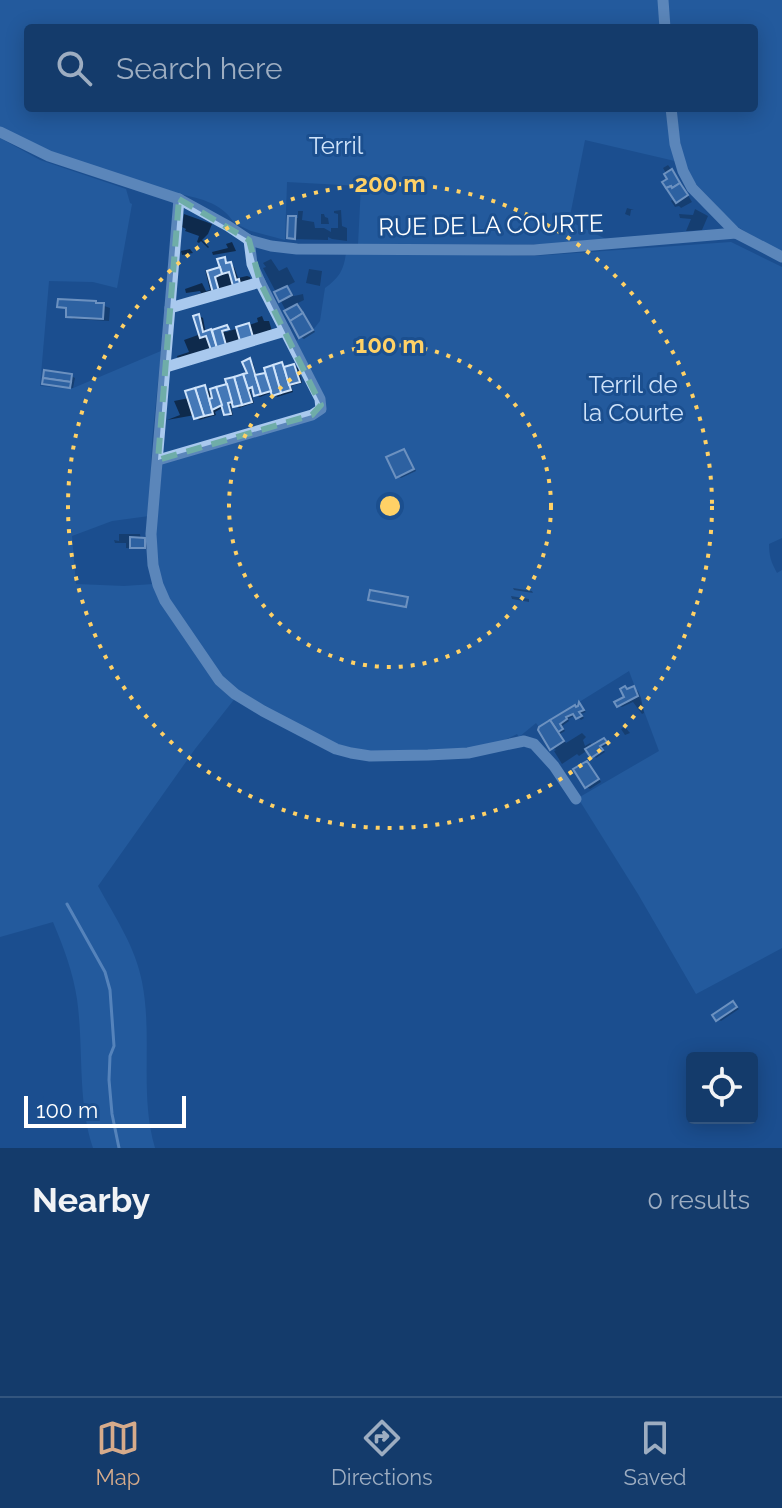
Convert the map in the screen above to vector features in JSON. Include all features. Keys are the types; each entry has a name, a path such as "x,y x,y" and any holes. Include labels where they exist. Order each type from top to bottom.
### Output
{"street":[{"path":"663,0 665,24"},
{"path":"671,112 675,144 692,188 736,233 782,257"},
{"name":"RUE DE LA COURTE","path":"0,132 49,156 179,199 249,240 271,246 297,249 534,250 736,233"},
{"path":"179,199 151,534 158,585 171,610 219,680 235,694 323,742 351,753 370,756 455,753 524,741 534,744 554,766 576,799"},
{"path":"158,460 318,413 321,409 320,399 252,264 249,240"},
{"path":"170,308 260,282"},
{"path":"166,367 285,331"}],"highlighted area":[{"path":"179,199 249,240 260,282 321,405 312,415 158,460"}],"green space":[{"name":"Terril","path":"0,0 659,0 661,24 24,24 24,112 668,112 675,161 585,140 569,221 608,240 548,244 358,245 361,186 287,182 285,240 234,223 223,210 208,202 52,154 0,127"},
{"path":"666,0 782,0 782,253 736,226 695,183 683,160 676,112 758,112 758,24 669,24"},
{"path":"0,138 40,160 126,189 132,204 117,288 93,282 49,281 40,386 71,389 161,351 152,441 149,516 112,521 72,536 76,584 154,584 236,697 195,749 98,886 130,945 142,982 148,1107 155,1148 93,1148 85,1111 75,989 53,922 0,937"},
{"name":"Terril de la Courte","path":"731,242 782,267 782,538 769,544 777,573 782,570 782,948 696,994 578,798 659,751 629,671 539,727 536,723 519,737 517,734 473,749 354,752 293,723 226,683 168,600 157,565 155,541 161,462 321,414 294,342 313,330 320,321 325,288 340,273 346,253 534,256"}],"building":[{"path":"672,169 680,183 666,188 662,182 667,179 664,174"},
{"path":"680,183 688,195 676,203 666,188"},
{"path":"288,216 296,216 295,239 287,238"},
{"path":"225,257 226,263 231,262 240,284 233,286 229,272 222,274 217,259"},
{"path":"220,267 222,274 215,277 219,291 213,293 207,271"},
{"path":"287,286 292,295 279,302 274,292"},
{"path":"58,299 104,303 103,319 66,317 66,308 57,307"},
{"path":"297,304 303,313 290,321 284,311"},
{"path":"303,313 313,330 299,338 290,321"},
{"path":"199,314 203,332 211,329 217,348 211,350 206,336 200,338 193,316"},
{"path":"249,323 253,337 240,341 236,327"},
{"path":"227,325 229,329 222,331 226,345 217,348 212,330"},
{"path":"250,358 261,394 254,396 243,374 247,373 242,362"},
{"path":"282,362 291,390 281,393 273,365"},
{"path":"294,364 300,382 289,385 284,367"},
{"path":"273,365 281,393 272,396 264,368"},
{"path":"44,370 72,374 71,382 43,378"},
{"path":"265,373 271,391 261,394 255,375"},
{"path":"243,374 252,402 242,405 234,377"},
{"path":"234,377 242,405 233,407 225,379"},
{"path":"43,378 71,382 70,388 42,384"},
{"path":"227,384 232,402 228,403 231,414 224,415 216,387"},
{"path":"205,385 213,414 204,416 195,388"},
{"path":"216,387 222,405 212,410 210,389"},
{"path":"195,388 204,416 194,419 185,391"},
{"path":"404,449 414,469 396,478 386,457"},
{"path":"130,537 145,538 145,548 130,548"},
{"path":"370,590 408,597 406,607 368,600"},
{"path":"625,686 627,689 634,686 638,696 617,707 614,702 624,697 620,689"},
{"path":"579,702 584,710 579,712 582,716 576,719 573,714 566,717 560,724 563,729 558,732 550,720 578,706"},
{"path":"550,720 564,741 550,750 538,730"},
{"path":"604,738 607,742 600,746 603,750 591,758 585,749"},
{"path":"587,761 599,779 585,788 573,769"},
{"path":"733,1001 737,1007 716,1021 712,1015"}],"waterway":[{"path":"67,904 105,972 110,990 114,1046 110,1056 109,1080 119,1148"}]}
